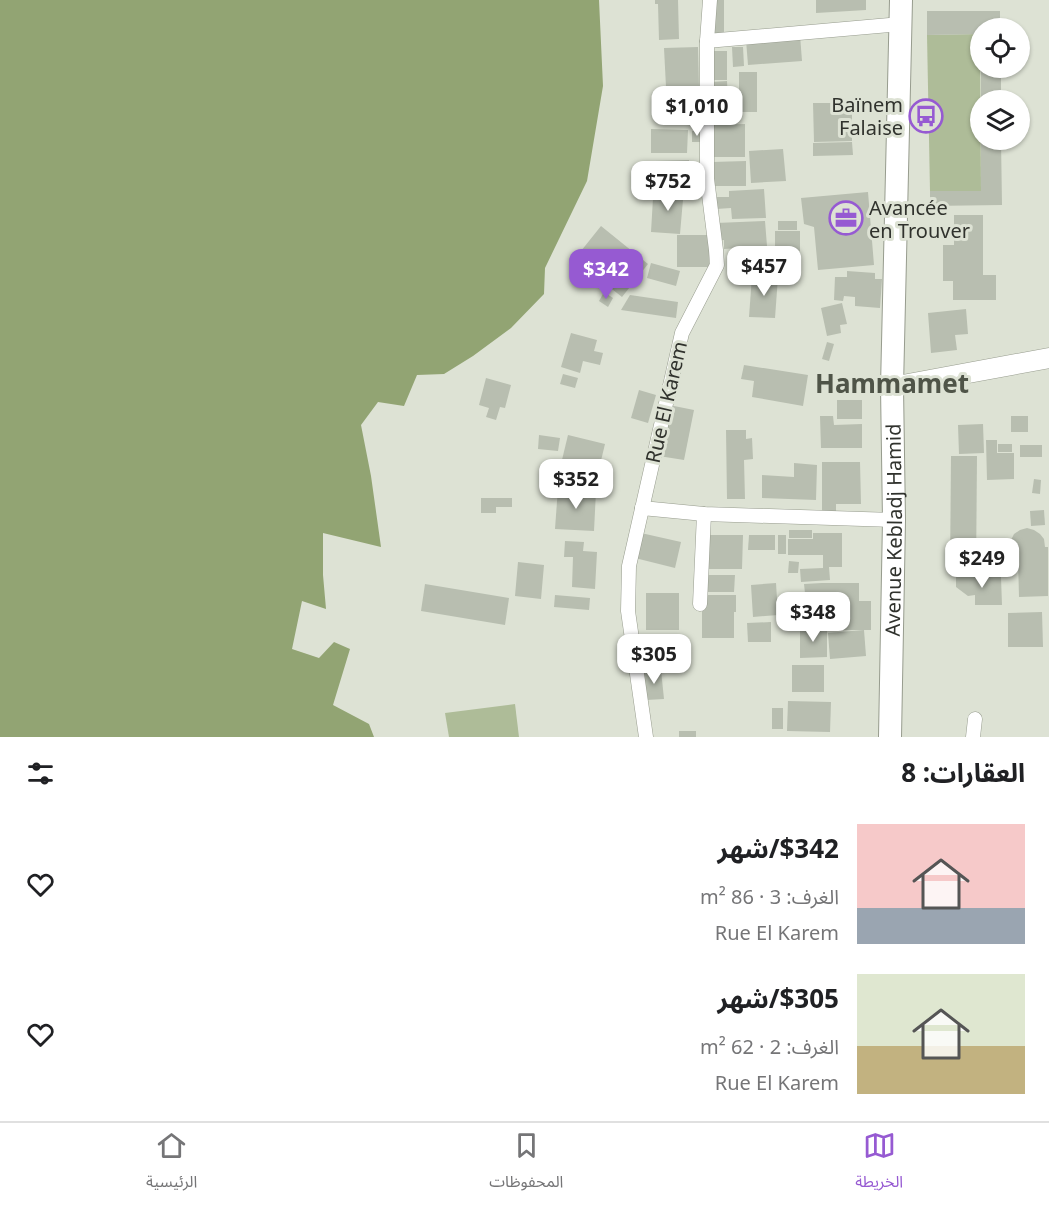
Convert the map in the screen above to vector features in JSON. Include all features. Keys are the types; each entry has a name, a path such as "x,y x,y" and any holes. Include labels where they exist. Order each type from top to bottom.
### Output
{"main road":[{"name":"Avenue Kebladj Hamid","path":"890,737 894,520 892,387 901,0"}],"street":[{"name":"Rue El Karem","path":"646,737 628,611 629,566 682,333 717,265 707,179 707,41 710,0"},
{"path":"707,41 901,24"},
{"path":"892,387 1049,358"},
{"path":"642,508 704,514 894,520"},
{"path":"700,604 704,514"},
{"path":"973,737 975,719"}],"shaded area":[{"path":"0,0 599,0 603,86 587,181 545,268 544,294 511,328 473,356 444,374 417,375 404,406 378,402 361,425 381,547 323,533 326,609 302,601 292,649 319,658 334,642 350,649 333,705 369,724 374,737 0,737"},
{"path":"970,34 970,78 980,78 980,90 970,90 970,150 981,150 981,191 930,191 927,35"},
{"path":"515,704 519,737 449,737 445,713"}],"building":[{"path":"655,0 678,0 679,39 659,40 658,4 655,4"},
{"path":"713,0 724,0 724,37 713,37"},
{"path":"816,0 866,0 866,10 816,13"},
{"path":"927,11 1000,11 1000,18 970,18 970,34 927,35"},
{"path":"800,35 802,61 748,65 746,40"},
{"path":"698,47 699,86 666,87 664,48"},
{"path":"732,47 743,47 744,66 733,67"},
{"path":"710,51 727,51 727,80 710,80"},
{"path":"739,72 757,72 757,112 739,112"},
{"path":"981,78 1001,78 1001,90 981,90"},
{"path":"727,81 728,108 732,108 733,121 711,121 711,82"},
{"path":"663,96 700,96 700,118 663,118"},
{"path":"813,103 852,103 852,141 814,142"},
{"path":"745,124 745,157 712,157 712,125"},
{"path":"651,129 688,130 687,153 651,153"},
{"path":"692,131 701,131 702,142 692,142"},
{"path":"852,142 853,155 813,156 813,143"},
{"path":"783,149 786,181 751,183 749,151"},
{"path":"981,150 1001,150 1002,205 930,206 930,191 981,191"},
{"path":"689,160 689,176 700,176 700,186 655,185 655,161"},
{"path":"746,161 746,186 713,186 712,162"},
{"path":"668,187 684,188 680,234 651,232 653,198 667,199"},
{"path":"764,189 766,218 732,219 731,208 716,209 715,197 729,197 729,191"},
{"path":"868,192 874,265 818,270 814,227 804,224 801,198"},
{"path":"954,215 983,215 983,275 996,275 996,300 953,300 953,281 943,281 943,245 954,245"},
{"path":"765,221 767,246 724,249 724,240 717,241 716,223"},
{"path":"778,221 797,221 797,230 778,230"},
{"path":"601,226 648,264 622,297 588,270 594,262 581,251"},
{"path":"775,231 800,231 800,262 775,262"},
{"path":"677,235 709,235 709,267 677,267"},
{"path":"651,263 680,271 676,286 647,278"},
{"path":"847,271 875,273 875,279 882,279 880,308 855,306 855,297 844,296 843,301 834,300 835,277 847,277"},
{"path":"752,276 778,277 775,318 749,317"},
{"path":"604,292 613,298 608,307 599,301"},
{"path":"630,295 678,302 676,318 621,310"},
{"path":"842,303 847,324 840,325 841,333 827,336 821,308"},
{"path":"966,309 968,334 955,335 957,350 931,353 928,313"},
{"path":"571,333 597,340 594,351 603,353 600,365 583,361 580,373 561,367"},
{"path":"827,342 834,344 829,361 822,359"},
{"path":"744,365 808,375 803,406 752,397 754,381 741,379"},
{"path":"563,374 578,378 575,388 560,384"},
{"path":"486,378 511,385 505,408 500,407 496,420 486,417 489,408 479,405"},
{"path":"639,390 656,395 648,423 631,418"},
{"path":"837,400 862,400 862,419 837,419"},
{"path":"669,405 694,410 684,460 659,456"},
{"path":"820,416 833,416 834,425 862,424 862,448 821,448"},
{"path":"1011,416 1028,416 1028,432 1011,432"},
{"path":"983,424 984,453 959,454 958,425"},
{"path":"726,430 746,430 746,439 752,438 753,459 744,460 745,499 727,499"},
{"path":"539,435 560,438 558,451 538,449"},
{"path":"568,435 605,444 598,473 561,464"},
{"path":"986,440 997,440 997,453 1014,453 1014,479 987,480"},
{"path":"998,444 1012,444 1012,452 998,452"},
{"path":"1020,445 1042,445 1042,457 1020,457"},
{"path":"951,456 977,456 976,574 950,574"},
{"path":"822,462 860,462 861,504 836,504 836,513 822,513"},
{"path":"794,463 817,465 816,500 762,498 762,475 794,477"},
{"path":"1034,479 1041,480 1040,494 1032,493"},
{"path":"558,488 596,491 594,531 555,529"},
{"path":"481,498 512,498 512,507 496,507 496,513 481,513"},
{"path":"1044,510 1045,525 1031,526 1030,511"},
{"path":"1027,528 1040,534 1044,539 1045,547 1048,547 1048,596 1019,597 1018,559 1014,559 1009,546 1014,534"},
{"path":"789,530 812,530 812,538 789,538"},
{"path":"641,533 681,542 675,568 635,558"},
{"path":"813,533 842,533 842,567 829,567 830,580 801,582 800,569 823,568 823,555 788,555 788,539 813,539"},
{"path":"708,535 743,535 742,569 707,569"},
{"path":"749,535 775,535 775,550 748,550"},
{"path":"778,535 786,535 786,554 778,554"},
{"path":"565,541 584,542 583,551 597,552 595,589 572,587 573,557 564,557"},
{"path":"789,561 799,562 798,573 788,573"},
{"path":"518,562 544,565 541,599 515,596"},
{"path":"703,575 735,575 734,592 702,592"},
{"path":"956,577 1001,577 1002,605 975,605 975,595 968,596 956,587"},
{"path":"776,583 778,615 753,617 751,585"},
{"path":"859,583 859,601 871,601 871,630 834,630 834,601 822,601 822,593 805,593 804,584"},
{"path":"425,584 509,598 505,625 421,611"},
{"path":"646,593 679,593 679,630 646,630"},
{"path":"555,595 590,598 589,610 554,607"},
{"path":"702,595 736,595 734,638 702,638"},
{"path":"1042,612 1043,647 1008,647 1008,613"},
{"path":"771,622 771,642 748,642 747,623"},
{"path":"800,628 827,628 827,657 800,658"},
{"path":"864,630 866,656 830,659 828,633"},
{"path":"638,638 689,639 689,664 638,664"},
{"path":"792,665 824,665 824,692 792,692"},
{"path":"661,670 664,699 646,700 644,671"},
{"path":"788,701 831,702 830,732 787,731"},
{"path":"772,708 783,708 783,729 772,729"},
{"path":"679,731 696,731 696,737 679,737"}],"place":[{"name":"Baïnem Falaise","path":"926,116"},
{"name":"Avancée en Trouver","path":"846,218"}],"district":[{"name":"Hammamet","path":"892,383"}]}
